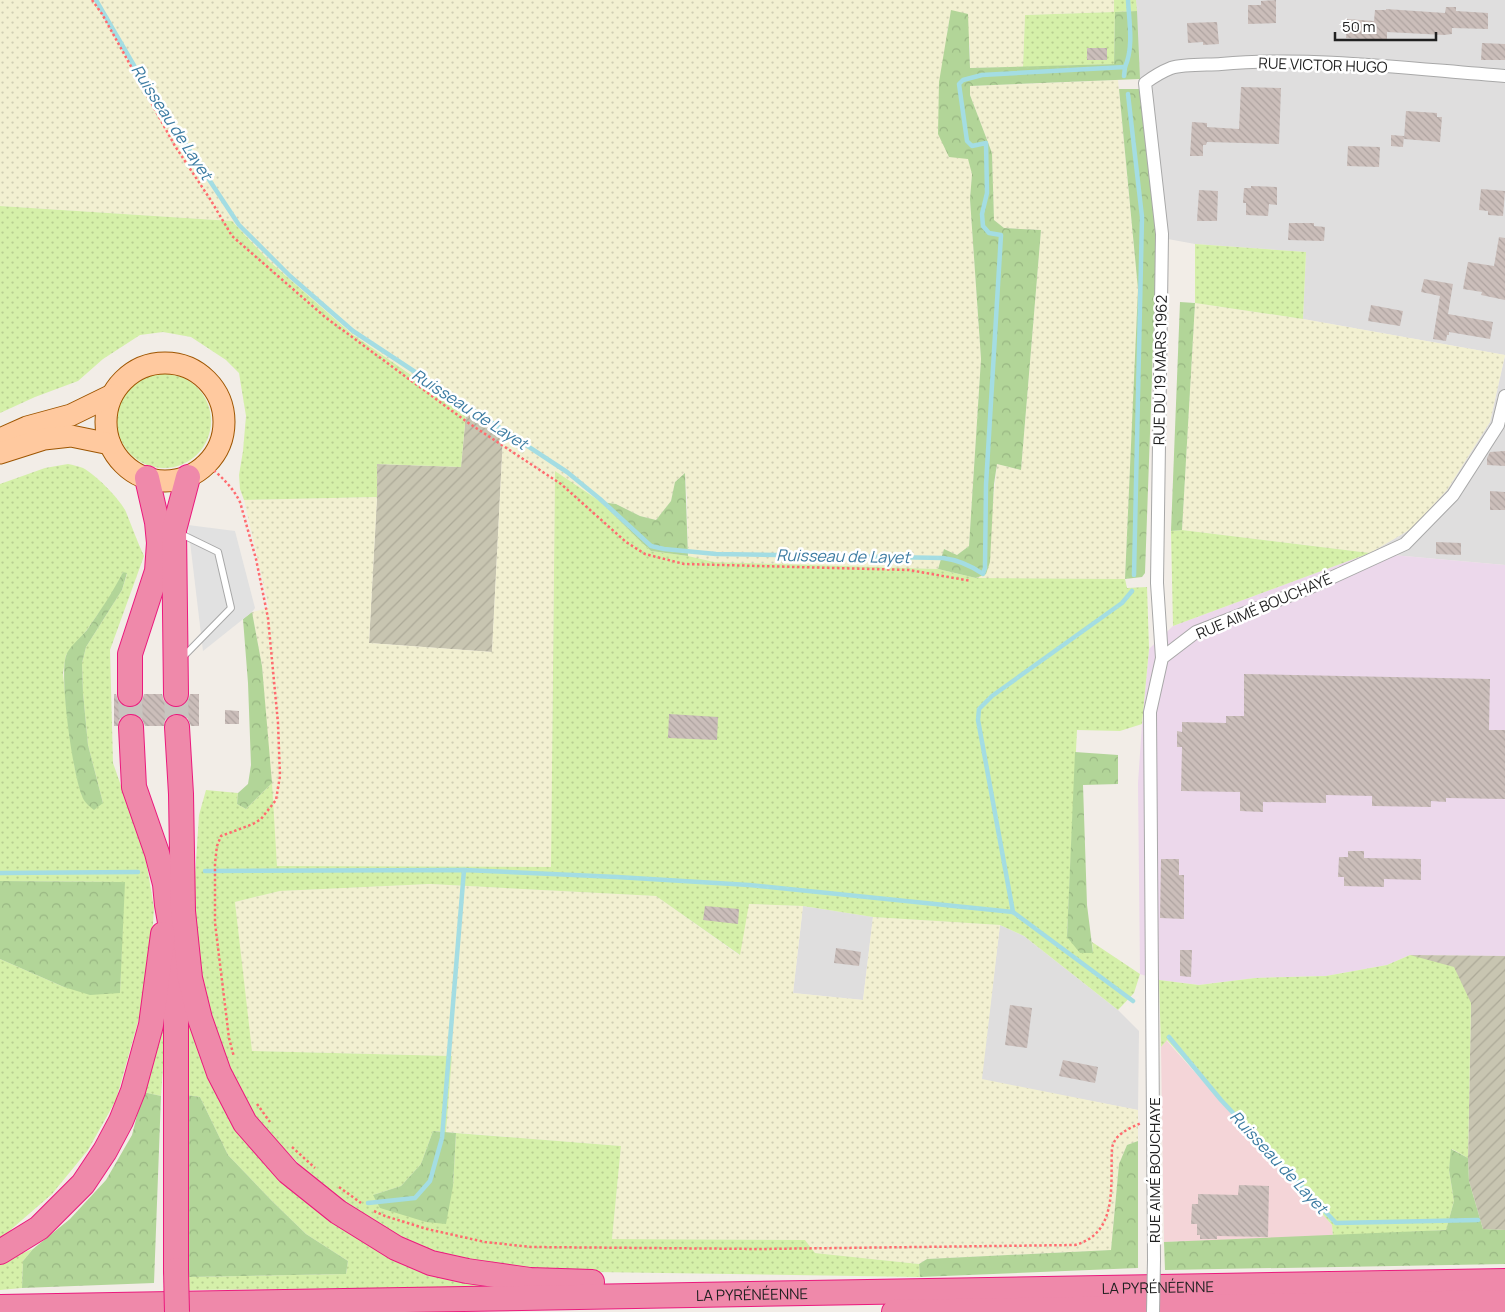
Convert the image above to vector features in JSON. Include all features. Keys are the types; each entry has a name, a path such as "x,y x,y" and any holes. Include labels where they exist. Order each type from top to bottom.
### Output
{"highway":[{"path":"176,694 174,530 197,470"},
{"path":"130,694 130,654 157,571 160,543 147,478"},
{"path":"131,727 134,787 157,853 165,884 175,908 200,1019 219,1074 246,1123 288,1172 338,1212 396,1248 431,1263 530,1280 668,1285 688,1295"},
{"path":"177,728 181,794 175,908 177,1312"},
{"path":"0,1252 39,1228 83,1184 105,1151 121,1121 133,1090 151,1025 175,908"},
{"name":"LA PYRÉNÉENNE","path":"0,1307 1505,1281"},
{"name":"LA PYRÉNÉENNE","path":"894,1312 1505,1302"}],"main road":[{"path":"167,362 184,365 200,373 213,385 224,411 224,437 214,455 197,470 167,481 147,478 124,464 110,444 106,430 107,408 112,395 129,374 151,364 167,362"},
{"path":"0,439 27,427 72,415 112,395"},
{"path":"0,453 44,440 71,436 110,444"}],"street":[{"name":"RUE VICTOR HUGO","path":"1145,83 1156,75 1173,68 1284,61 1336,63 1505,76"},
{"name":"RUE DU 19 MARS 1962","path":"1145,83 1162,234 1157,583 1162,658"},
{"name":"RUE AIMÉ BOUCHAYÉ","path":"1162,658 1196,632 1310,588 1405,544 1452,495 1498,425 1505,396"},
{"name":"RUE AIMÉ BOUCHAYE","path":"1153,1312 1154,1117 1150,712 1162,658"}],"lane":[{"path":"174,530 218,552 231,608 175,666"}],"path":[{"path":"92,0 102,14 175,146 232,236 325,318 467,422 561,484 626,542 645,554 684,564 909,570 971,582"},
{"path":"197,470 224,479 236,493 240,502 256,559 268,618 278,723 280,776 276,800 261,819 221,836 217,846 215,863 215,922 229,1038 236,1062"},
{"path":"254,1100 270,1122"},
{"path":"370,1210 427,1229 484,1242 531,1247 761,1249 1074,1245 1084,1242 1094,1235 1105,1222 1110,1206 1112,1148 1114,1141 1126,1130 1154,1117"},
{"path":"288,1142 319,1172"},
{"path":"332,1183 363,1204"}],"shaded area":[{"path":"0,0 1114,0 1115,12 1025,15 1023,67 970,68 970,46 951,11 947,33 972,174 970,199 981,359 969,546 957,555 944,549 938,569 714,562 688,556 685,473 675,482 671,501 656,520 640,516 616,504 601,502 555,472 551,867 277,866 262,666 252,612 269,608 244,500 377,497 369,643 492,652 503,437 352,334 269,261 232,221 0,206"},
{"path":"1136,0 1505,0 1505,355 1303,319 1306,252 1195,244 1157,237 1138,65"},
{"path":"1118,80 1138,289 1125,579 976,578 986,574 997,464 1021,470 1041,230 1004,228 994,220 992,153 970,95 970,86"},
{"path":"1195,303 1303,319 1505,355 1490,422 1447,490 1411,529 1370,553 1182,530"},
{"path":"1505,356 1505,565 1370,553 1411,529 1447,490 1490,422"},
{"path":"466,413 503,437 492,652 369,643 377,464 461,467"},
{"path":"188,525 235,531 255,608 203,651"},
{"path":"1370,553 1505,565 1505,956 1410,955 1387,965 1326,976 1255,978 1199,985 1159,980 1140,974 1138,783 1149,649 1173,626"},
{"path":"430,884 656,896 739,955 748,904 803,906 793,993 863,1000 873,917 1000,925 982,1079 1138,1110 1138,1141 1127,1145 1119,1164 1111,1250 927,1259 919,1264 815,1253 805,1240 612,1239 621,1146 446,1132 452,1056 251,1051 235,902 280,891"},
{"path":"803,906 873,917 863,1000 793,993"},
{"path":"1000,925 1024,936 1118,1010 1139,1031 1138,1110 981,1080"},
{"path":"1410,955 1505,956 1505,1230 1483,1229 1469,1181 1471,1003"},
{"path":"1166,1040 1332,1225 1333,1236 1164,1242 1161,1047"}],"green space":[{"path":"1114,0 1136,0 1137,11 1115,12 1114,64 1023,67 1025,15 1114,12"},
{"path":"951,10 968,14 970,68 1114,64 1115,12 1137,11 1140,79 970,86 970,95 992,153 994,220 1004,228 1041,230 1021,470 997,464 994,484 990,562 986,574 976,578 938,569 944,549 957,555 969,546 981,359 970,199 972,174 968,159 949,157 938,134 939,82"},
{"path":"1119,89 1141,89 1157,237 1145,573 1142,577 1125,579 1138,289"},
{"path":"0,206 232,221 269,261 352,334 466,413 461,467 377,464 377,497 244,500 240,489 239,475 246,416 239,373 226,360 191,337 163,332 140,335 103,359 78,381 35,397 0,413"},
{"path":"1195,244 1306,252 1303,319 1195,303"},
{"path":"1180,302 1195,303 1182,530 1171,531"},
{"path":"164,374 182,377 197,388 208,403 211,421 208,439 197,454 182,465 164,468 146,465 131,454 120,439 117,421 120,403 131,388 146,377"},
{"path":"68,464 83,468 101,481 126,512 144,556 110,650 113,763 145,854 154,908 151,955 145,997 116,1100 88,1150 52,1194 0,1239 0,959 64,987 120,993 124,882 0,881 0,484 45,468","holes":["123,572 127,574 122,590 86,647 82,663 88,745 103,803 82,796 75,769 63,673 66,655 86,631 115,590"]},
{"path":"555,471 601,502 651,551 714,562 938,569 976,578 1125,579 1127,588 1147,587 1149,649 1142,724 1120,731 1077,730 1067,937 1093,952 1092,942 1140,974 1134,993 1118,1010 1024,936 1000,925 873,917 803,906 749,904 740,955 656,896 430,884 280,891 235,902 252,1051 452,1056 446,1132 433,1131 421,1164 401,1186 373,1195 453,1186 456,1133 621,1146 612,1239 805,1240 815,1253 919,1264 920,1277 529,1271 431,1253 387,1233 355,1213 302,1167 257,1121 227,1067 204,1002 193,942 199,815 206,790 238,793 237,804 246,809 272,783 277,866 551,867"},
{"path":"685,473 688,556 651,551 601,502 616,504 640,516 656,520 671,501 675,482"},
{"path":"1182,530 1370,553 1173,626 1171,531"},
{"path":"123,572 127,573 122,590 86,647 82,663 88,745 103,803 94,810 83,798 78,785 68,726 64,667 69,650 87,630"},
{"path":"252,612 262,666 272,783 246,809 237,804 238,793 248,784 251,765 243,619"},
{"path":"1075,752 1118,755 1118,784 1083,785 1087,905 1093,953 1080,953 1067,937"},
{"path":"0,881 125,882 120,993 90,995 64,987 0,959"},
{"path":"1410,955 1454,967 1471,1003 1468,1158 1452,1149 1449,1170 1454,1201 1446,1230 1333,1236 1332,1225 1167,1040 1161,1047 1159,980 1199,985 1255,978 1326,976 1387,965"},
{"path":"160,1021 166,1022 161,1096 143,1092"},
{"path":"194,1024 218,1086 334,1216 495,1284 494,1287 189,1290 189,1277 346,1274 348,1261 306,1234 272,1201 228,1155 200,1097 186,1095 189,1025"},
{"path":"143,1092 161,1096 154,1283 22,1288 23,1261 33,1249 70,1219 106,1180 132,1135"},
{"path":"186,1095 200,1097 228,1155 272,1201 306,1234 348,1261 346,1274 189,1277"},
{"path":"433,1131 456,1133 453,1186 446,1224 426,1222 380,1208 373,1195 401,1186 421,1164"},
{"path":"1138,1141 1138,1268 920,1277 919,1264 927,1259 1111,1250 1119,1164 1127,1145"},
{"path":"1451,1149 1468,1158 1469,1181 1483,1229 1505,1230 1505,1264 1165,1270 1164,1242 1446,1230 1454,1201 1449,1170"},
{"path":"33,1249 23,1261 22,1288 0,1290 0,1261"}],"building":[{"path":"1276,0 1276,23 1248,24 1248,5 1261,5 1261,1"},
{"path":"1446,7 1456,7 1456,11 1488,13 1488,29 1452,28 1452,34 1444,35 1387,32 1387,40 1346,38 1347,19 1374,21 1375,10 1445,13"},
{"path":"1217,22 1219,44 1203,45 1203,42 1188,43 1187,23"},
{"path":"1482,43 1505,44 1505,60 1481,60"},
{"path":"1087,48 1107,48 1107,60 1087,60"},
{"path":"1241,87 1281,88 1279,144 1207,142 1206,145 1203,145 1203,156 1190,156 1192,122 1207,123 1207,127 1239,129"},
{"path":"1406,111 1437,113 1437,117 1442,117 1440,142 1404,139"},
{"path":"1391,135 1404,136 1403,147 1391,146"},
{"path":"1348,146 1380,147 1379,167 1347,166"},
{"path":"1251,186 1277,187 1277,205 1269,204 1268,216 1246,215 1246,203 1243,203 1244,188 1251,188"},
{"path":"1481,189 1505,191 1503,216 1488,215 1488,211 1479,210"},
{"path":"1199,190 1218,191 1217,221 1197,221"},
{"path":"1289,223 1314,223 1314,226 1325,227 1324,241 1288,240"},
{"path":"1499,237 1505,238 1505,300 1481,295 1482,292 1463,289 1468,262 1494,266"},
{"path":"1424,279 1453,284 1448,314 1493,322 1490,339 1449,332 1446,341 1433,339 1440,296 1421,292"},
{"path":"1371,305 1403,311 1400,326 1368,321"},
{"path":"1505,451 1505,466 1487,465 1487,458 1490,452"},
{"path":"1490,491 1505,492 1505,510 1490,510"},
{"path":"1436,542 1461,543 1461,555 1436,554"},
{"path":"1244,674 1490,679 1489,730 1505,730 1505,799 1446,798 1446,802 1431,801 1431,807 1372,806 1372,796 1326,795 1326,803 1263,802 1263,812 1240,811 1240,792 1181,791 1182,747 1177,747 1177,731 1182,732 1182,722 1226,723 1226,716 1244,716"},
{"path":"114,694 116,694 123,706 130,708 137,706 144,694 162,694 164,701 169,706 176,708 183,706 190,694 199,694 199,726 191,726 184,715 177,713 165,720 164,726 145,726 138,715 131,713 123,716 119,720 118,726 114,726"},
{"path":"225,710 239,711 239,724 225,724"},
{"path":"669,714 718,717 717,740 668,738"},
{"path":"1348,851 1364,851 1364,858 1421,859 1421,880 1384,879 1384,887 1344,886 1344,877 1338,877 1339,857 1348,857"},
{"path":"1161,859 1179,859 1179,875 1184,875 1184,919 1160,918"},
{"path":"705,906 739,909 738,924 703,920"},
{"path":"836,948 861,952 859,966 834,963"},
{"path":"1180,950 1192,950 1191,977 1180,976"},
{"path":"1010,1005 1032,1008 1027,1048 1005,1045"},
{"path":"1063,1060 1098,1067 1095,1083 1059,1076"},
{"path":"1239,1185 1269,1186 1268,1237 1217,1236 1217,1239 1200,1239 1200,1235 1197,1235 1197,1224 1191,1224 1192,1204 1198,1204 1198,1194 1238,1195"}],"waterway":[{"name":"Ruisseau de Layet","path":"96,0 136,69 239,225 290,276 353,331 567,472 600,499 651,546 716,554 943,558 964,563 983,574 985,568 986,485 1001,235 989,233 983,226 982,214 987,193 986,143 972,146 967,141 959,84 963,80 982,75 1125,67 1124,76"},
{"path":"1125,67 1130,43 1128,0"},
{"path":"1128,94 1142,217 1134,575"},
{"path":"1013,912 978,720 979,709 992,696 1122,603 1132,591"},
{"path":"205,871 464,870 617,877 749,885 1013,912"},
{"path":"368,1203 415,1198 430,1181 442,1138 464,870"},
{"path":"0,873 138,872"},
{"name":"Ruisseau de Layet","path":"1013,912 1133,1001"},
{"name":"Ruisseau de Layet","path":"1169,1037 1221,1100 1336,1223 1478,1220"}],"tunnel":[{"path":"130,694 131,727"},
{"path":"176,694 177,727"}]}
